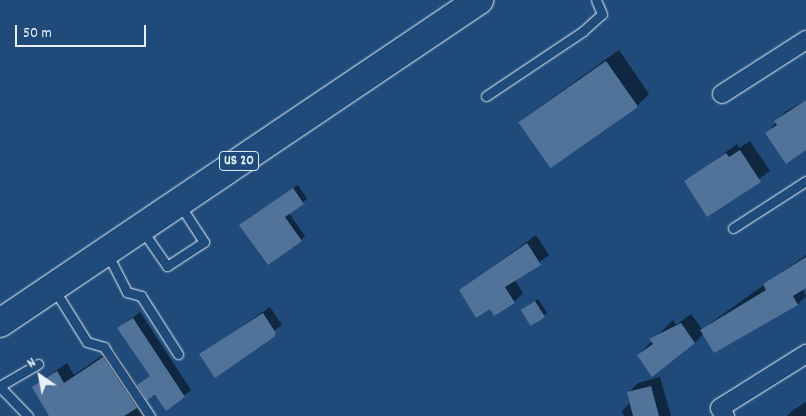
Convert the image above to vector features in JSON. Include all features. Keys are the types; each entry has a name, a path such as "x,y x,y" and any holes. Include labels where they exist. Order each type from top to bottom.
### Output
{"main road":[{"name":"US 20","path":"0,322 479,0"}],"street":[{"path":"722,94 806,40"},
{"path":"722,412 806,354"}],"lane":[{"path":"486,96 583,31 602,14 596,0"},
{"path":"733,228 806,181"},
{"path":"140,228 167,266 204,242 179,202"},
{"path":"106,251 127,292 141,296 178,354"},
{"path":"53,287 87,342 104,347 150,416"},
{"path":"28,416 1,387 38,364"}],"building":[{"path":"606,61 638,107 550,168 518,122"},
{"path":"806,100 806,150 786,164 765,133 777,125 774,121"},
{"path":"740,150 761,182 707,217 684,181 726,153 729,157"},
{"path":"293,188 304,204 285,217 302,241 268,265 239,225"},
{"path":"527,243 541,265 505,287 515,303 494,316 490,309 476,318 459,290"},
{"path":"806,257 806,288 793,296 798,305 714,353 700,330 766,290 763,284"},
{"path":"535,301 545,317 531,326 521,310"},
{"path":"263,313 276,333 274,337 215,378 199,354"},
{"path":"133,318 185,397 166,411 155,395 147,400 137,385 150,376 117,328"},
{"path":"681,323 695,343 652,377 637,355 653,344 649,339"},
{"path":"103,357 137,408 124,416 49,416 32,387 57,371 64,383"},
{"path":"651,386 659,416 633,416 627,392"}]}
